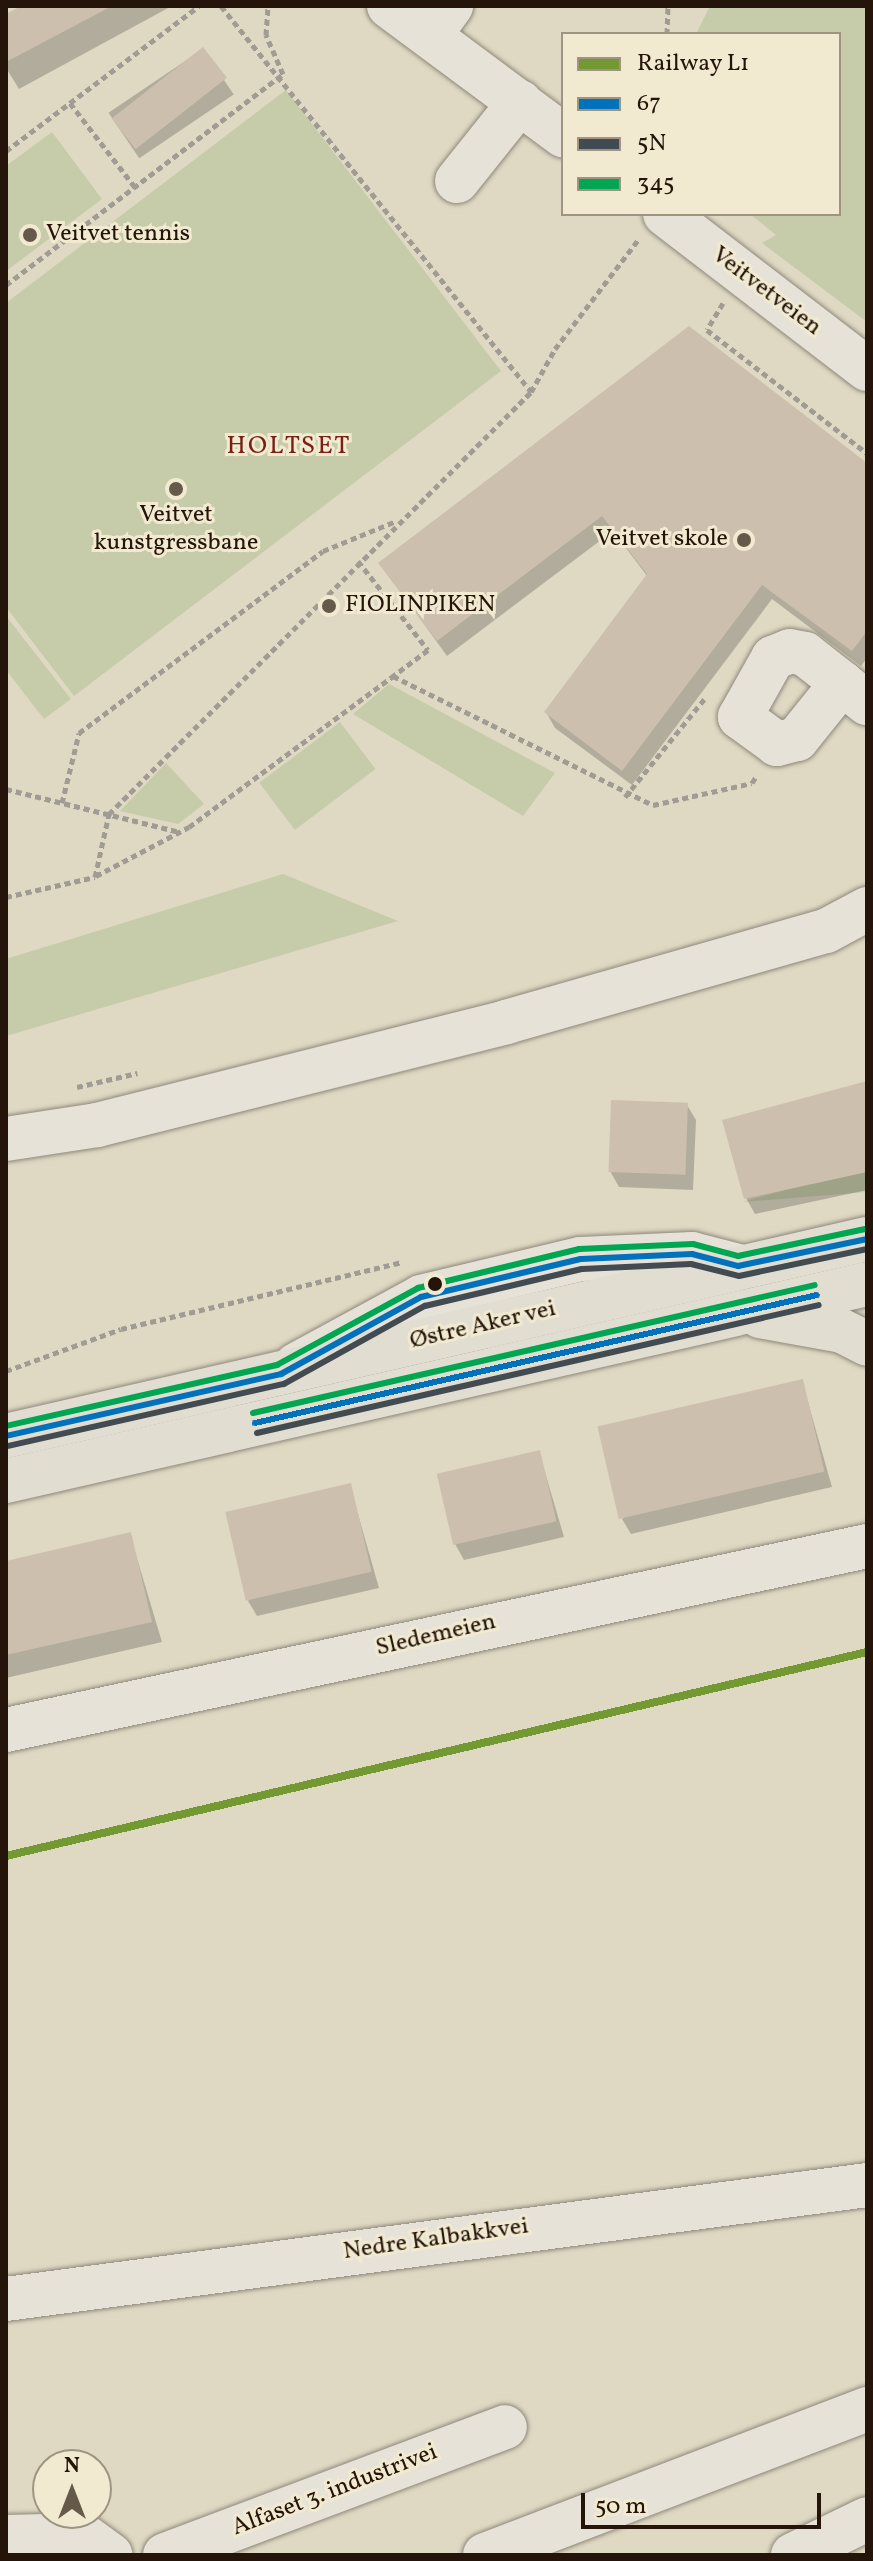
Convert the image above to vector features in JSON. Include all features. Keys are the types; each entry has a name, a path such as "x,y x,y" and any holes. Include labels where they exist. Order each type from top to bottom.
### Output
{"highway":[{"name":"Østre Aker vei","path":"6,1436 738,1266 867,1239"},
{"name":"Østre Aker vei","path":"6,1481 867,1284"},
{"path":"738,1312 825,1328 867,1344"}],"street":[{"path":"389,6 440,21 520,102 561,133"},
{"path":"457,181 520,102"},
{"name":"Veitvetveien","path":"653,225 867,369"},
{"path":"805,654 855,693 797,739 777,744 740,717 773,658 805,654"},
{"path":"6,1139 97,1125 506,1022 826,931 867,909"},
{"path":"825,1328 867,1317"},
{"name":"Sledemeien","path":"6,1730 867,1546"},
{"name":"Nedre Kalbakkvei","path":"6,2299 867,2185"},
{"path":"485,2555 867,2409"},
{"name":"Alfaset 3. industrivei","path":"165,2555 505,2427"},
{"path":"793,2555 867,2519"},
{"path":"6,2537 83,2535 111,2555"}],"path":[{"path":"6,151 199,6"},
{"path":"221,6 262,63 283,74"},
{"path":"268,6 266,35 283,74 531,392"},
{"path":"667,32 668,6"},
{"path":"6,285 283,74"},
{"path":"70,103 135,187"},
{"path":"95,877 109,814 399,520 531,392 555,349 653,225"},
{"path":"726,298 707,330 867,453"},
{"path":"62,803 79,733 323,551 399,520"},
{"path":"6,897 95,877 181,832 428,650 358,561"},
{"path":"393,676 653,805 752,783 777,744"},
{"path":"6,789 181,832"},
{"path":"6,1371 121,1329 421,1258"}],"green space":[{"path":"710,6 867,6 867,322 762,243 776,235 752,216 841,216 841,32 697,32"},
{"name":"Veitvet kunstgressbane","path":"286,90 501,371 74,696 6,607 6,303"},
{"name":"Veitvet tennis","path":"52,132 102,199 6,271 6,166"},
{"path":"6,616 71,699 44,719 6,670"},
{"path":"389,684 555,773 523,816 353,714"},
{"path":"340,722 376,769 295,830 259,783"},
{"path":"166,763 204,804 178,824 120,811"},
{"path":"283,874 398,921 6,1036 6,959"},
{"path":"867,1167 867,1192 742,1202"}],"building":[{"path":"21,6 112,6 6,62 6,14"},
{"path":"203,47 227,78 136,149 112,118"},
{"name":"Veitvet skole","path":"689,326 867,463 867,631 852,651 762,585 622,771 544,712 647,574 602,516 437,641 378,563"},
{"path":"867,1081 867,1172 744,1199 722,1120"},
{"path":"611,1100 688,1103 685,1175 608,1172"},
{"path":"803,1379 824,1472 619,1519 597,1426"},
{"path":"540,1450 556,1521 453,1545 437,1474"},
{"path":"351,1483 371,1572 246,1601 225,1512"},
{"path":"131,1532 152,1622 6,1655 6,1561"}],"rail line":[{"name":"L1","path":"6,1856 867,1652"}],"transit line":[{"name":"345","path":"6,1426 277,1365 418,1288 579,1249 693,1244 738,1256 865,1229"},
{"name":"67","path":"6,1436 281,1374 421,1297 581,1259 692,1254 738,1266 867,1239"},
{"name":"5N","path":"8,1446 284,1384 425,1306 582,1269 691,1264 739,1276 867,1249"},
{"name":"345","path":"253,1413 815,1285"},
{"name":"67","path":"255,1423 817,1295"},
{"name":"5N","path":"257,1433 819,1305"}],"place":[{"name":"Veitvet tennis","path":"30,235"},
{"name":"Veitvet kunstgressbane","path":"176,489"},
{"name":"Veitvet skole","path":"744,540"},
{"name":"FIOLINPIKEN","path":"329,606"}],"district":[{"name":"HOLTSET","path":"289,447"}]}
